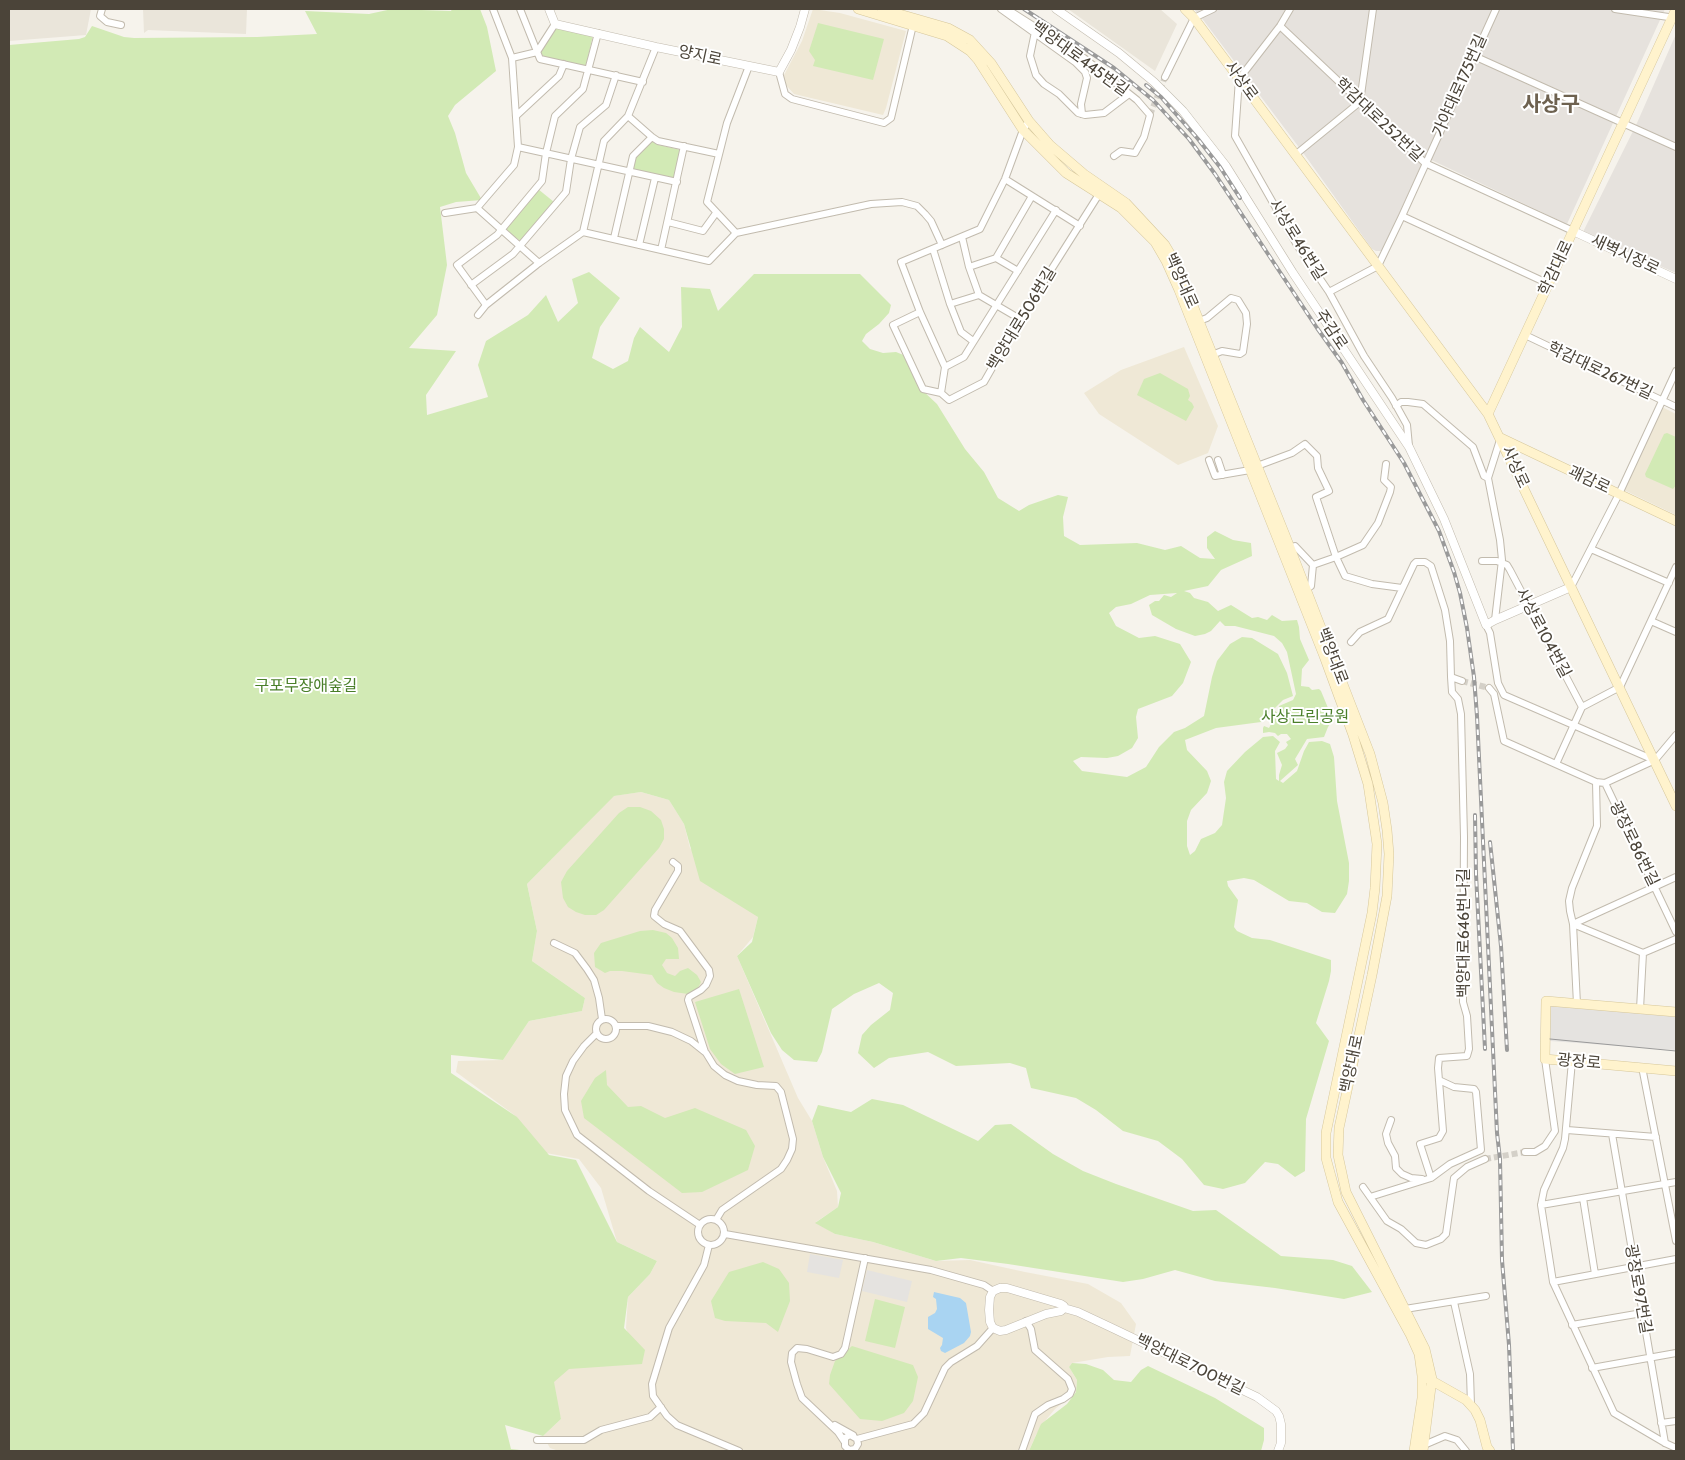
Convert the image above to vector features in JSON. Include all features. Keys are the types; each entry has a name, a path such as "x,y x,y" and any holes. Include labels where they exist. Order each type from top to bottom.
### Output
{"main road":[{"name":"백양대로","path":"858,9 947,36 970,51 988,75 1023,130 1066,173 1126,203 1166,245 1178,267 1253,468 1290,548 1324,656 1353,735 1368,784 1377,844 1372,913 1326,1133 1326,1158 1330,1179 1338,1202 1419,1354 1422,1398 1414,1451"},
{"name":"백양대로","path":"882,9 948,28 970,40 991,63 1029,121 1050,145 1121,208 1155,242 1166,261 1253,468 1370,754 1383,803 1387,830 1389,854 1387,896 1339,1128 1338,1155 1346,1192 1425,1349 1432,1379 1423,1448"},
{"name":"사상로","path":"1185,9 1194,18 1488,414 1676,806"},
{"name":"학감대로","path":"1488,414 1675,13"},
{"name":"괘감로","path":"1501,438 1676,521"},
{"name":"광장로","path":"1676,1012 1546,1001 1545,1059 1676,1070"},
{"path":"1422,1376 1432,1379 1471,1405 1480,1420 1487,1448 1490,1451"}],"street":[{"path":"102,9 100,16 107,22 121,25"},
{"path":"445,212 478,208 514,165 518,146 512,58 493,9"},
{"path":"520,9 540,59 643,82"},
{"path":"512,58 537,52 555,24 549,9"},
{"path":"804,9 792,50 778,72 784,94 792,99 884,123 891,118 913,25"},
{"path":"1001,9 1075,62 1087,74 1081,104 1082,114"},
{"name":"백양대로445번길","path":"1007,9 1084,58 1129,94 1150,115 1144,137 1135,153 1121,151 1114,156"},
{"name":"주감로","path":"1056,9 1119,53 1154,82 1183,111 1226,166 1409,447 1444,519 1486,625"},
{"path":"1164,77 1194,18 1213,9"},
{"path":"1239,79 1280,26 1290,9"},
{"path":"1295,155 1360,102 1373,9"},
{"name":"가야대로175번길","path":"1378,266 1496,9"},
{"path":"1615,9 1675,13"},
{"name":"양지로","path":"555,24 778,72"},
{"name":"학감대로252번길","path":"1280,26 1425,164 1573,231"},
{"path":"1036,27 1030,58 1036,75 1072,107 1082,114 1104,114 1129,94"},
{"path":"486,305 457,265 497,235 542,181 546,153 555,116 583,89 598,33"},
{"path":"478,315 486,305 539,263 583,232 604,141 628,116 656,47"},
{"path":"1474,56 1623,122 1676,148"},
{"path":"516,116 559,76 564,64"},
{"path":"736,233 707,202 727,123 749,66"},
{"path":"472,284 513,254 566,192 571,159 580,127 606,105 616,75"},
{"name":"사상로46번길","path":"1239,79 1235,136 1297,245 1330,292 1364,356 1407,425 1409,447"},
{"path":"628,116 658,141 719,154"},
{"path":"941,393 945,367 920,312 901,262 980,229 1005,179 1023,130 1029,121"},
{"path":"614,238 633,156 652,137"},
{"path":"518,146 677,182"},
{"path":"661,250 684,146"},
{"path":"639,245 655,178"},
{"path":"1005,179 1080,226"},
{"name":"백양대로506번길","path":"920,312 893,325 923,389 941,393 949,400 984,382 1020,319 1101,191"},
{"path":"969,267 996,258 1032,196"},
{"path":"583,232 710,261 736,233 871,204 902,202 917,206 925,214 942,245"},
{"path":"478,208 539,263"},
{"path":"945,367 964,357 1056,210"},
{"path":"668,222 703,231 716,213"},
{"path":"1402,216 1548,284"},
{"name":"새벽시장로","path":"1573,231 1676,279"},
{"path":"962,237 969,267 979,295 1020,319"},
{"path":"933,248 950,304 961,332 974,341"},
{"path":"996,258 1018,271"},
{"path":"1330,292 1378,266"},
{"path":"950,304 979,295"},
{"path":"1199,321 1206,318 1231,298 1238,300 1246,313 1247,324 1243,352 1240,354 1222,351 1212,355"},
{"name":"학감대로267번길","path":"1525,335 1676,407"},
{"path":"1655,760 1504,695 1498,683 1490,634 1486,625 1572,587 1619,494 1676,371"},
{"path":"1396,406 1401,402 1423,404 1473,447 1484,476 1488,478"},
{"name":"사상로104번길","path":"1494,620 1502,562 1500,540 1488,478 1501,438"},
{"path":"1209,460 1215,476 1223,475 1253,468 1292,453 1305,444 1316,456 1318,468 1329,491 1316,497 1344,576 1372,584 1402,588"},
{"path":"1218,460 1223,475"},
{"path":"1312,565 1363,545 1378,523 1391,487 1384,480 1386,464"},
{"path":"1290,548 1295,546 1312,565 1311,586 1303,592"},
{"path":"1591,549 1669,583"},
{"path":"1482,561 1497,560 1502,562"},
{"path":"1351,642 1360,632 1388,619 1414,564 1416,562 1425,562 1431,566 1445,610 1448,625 1451,677 1462,681"},
{"name":"사상로104번길","path":"1502,562 1510,570 1582,707"},
{"path":"1556,764 1582,707 1620,687 1676,567"},
{"path":"1651,621 1676,632"},
{"name":"백양대로646번나길","path":"1430,1178 1420,1144 1439,1138 1443,1131 1439,1058 1467,1056 1469,1049 1467,1016 1463,1002 1464,837 1461,714 1458,699 1452,692 1451,677"},
{"path":"1489,688 1496,700 1504,742 1596,782 1605,783 1655,760 1676,735"},
{"path":"1576,1004 1573,924 1569,906 1571,894 1597,826 1596,782"},
{"name":"광장로86번길","path":"1605,783 1676,932"},
{"path":"673,862 678,866 678,871 655,910 654,916 664,924 680,931 709,970 710,976 706,985 688,997 706,1053 714,1066 725,1075 738,1081 776,1086 784,1100 793,1139 792,1149 781,1169 722,1210 716,1220"},
{"path":"1573,924 1676,876"},
{"path":"1573,924 1643,953 1676,939"},
{"path":"554,943 575,953 594,980 602,1019 597,1025 597,1033 602,1039 610,1039 616,1033 616,1026 610,1019 602,1019"},
{"path":"1640,1009 1643,953"},
{"path":"616,1026 648,1026 672,1032 690,1041 706,1053"},
{"path":"597,1033 573,1061 566,1076 565,1110 577,1135 648,1191 700,1225"},
{"path":"1524,1152 1535,1152 1545,1146 1555,1131 1545,1059"},
{"path":"1572,1061 1567,1130 1563,1148 1544,1190 1541,1205 1553,1282 1614,1413 1676,1448"},
{"path":"1642,1067 1676,1241"},
{"path":"1370,1197 1430,1178 1450,1164 1481,1150 1476,1092 1474,1090 1454,1087 1439,1080"},
{"path":"1391,1120 1386,1134 1388,1143 1395,1156 1396,1168 1402,1174 1411,1178 1420,1180 1430,1178"},
{"path":"1567,1130 1656,1137"},
{"name":"광장로97번길","path":"1612,1134 1665,1443"},
{"path":"1363,1187 1387,1221 1401,1228 1416,1243 1426,1245 1441,1239 1446,1234 1454,1178 1467,1167 1485,1159"},
{"path":"1541,1205 1676,1182"},
{"path":"1583,1198 1595,1274"},
{"path":"708,1219 716,1220 722,1224 724,1234 719,1243 709,1245 700,1240 698,1235 700,1225 708,1219"},
{"path":"724,1234 931,1270 984,1285 993,1292"},
{"path":"709,1245 704,1265 669,1328 652,1384 653,1396 667,1416 677,1426 739,1451"},
{"path":"828,1422 855,1437 857,1447 849,1450 838,1432 802,1398 793,1372 792,1353 798,1348 833,1357 841,1354 845,1348 865,1258"},
{"path":"1553,1282 1676,1259"},
{"path":"1000,1288 1007,1288 1061,1304 1064,1308 1062,1311 1026,1321 1006,1330 1000,1331 993,1328 990,1322 990,1298 993,1292 1000,1288"},
{"path":"1405,1309 1486,1296"},
{"path":"1454,1302 1470,1374 1471,1405"},
{"name":"백양대로700번길","path":"1064,1308 1086,1316 1257,1397 1279,1416 1281,1443 1278,1451"},
{"path":"1572,1325 1642,1312"},
{"path":"1022,1451 1036,1414 1048,1405 1063,1399 1072,1390 1068,1379 1035,1350 1031,1330 1026,1321"},
{"path":"844,1441 847,1436 855,1437 913,1424 924,1413 945,1368 977,1346 993,1328"},
{"path":"1592,1368 1676,1354"},
{"path":"536,1440 584,1440 601,1430 650,1416 661,1407"},
{"path":"1662,1423 1676,1421"},
{"name":"백양대로","path":"1423,1448 1446,1436 1457,1440 1466,1451"}],"shaded area":[{"path":"9,9 91,9 86,35 9,41"},
{"path":"143,9 247,9 246,34 148,30 144,33"},
{"path":"813,9 840,13 906,31 883,115 794,94 786,85 783,77 802,41"},
{"path":"1068,9 1160,9 1177,24 1155,71"},
{"path":"1194,9 1665,9 1567,224 1425,157 1382,251 1376,251 1372,249 1304,154"},
{"path":"1676,34 1676,273 1583,232 1637,123"},
{"path":"1184,347 1218,426 1208,453 1178,465 1099,414 1084,393 1121,370"},
{"path":"1662,407 1676,414 1676,515 1624,490"},
{"path":"641,792 669,800 684,824 690,848 758,917 753,937 737,956 798,1098 812,1121 823,1157 837,1191 838,1207 816,1222 835,1234 873,1242 936,1261 970,1260 1088,1284 1121,1303 1136,1324 1130,1356 1108,1357 1072,1363 1069,1367 1077,1380 1076,1392 1055,1409 1045,1421 1029,1451 559,1451 550,1448 543,1436 561,1419 549,1382 565,1368 631,1344 626,1328 628,1297 650,1274 657,1261 617,1242 601,1188 579,1159 546,1153 513,1114 456,1072 458,1061 503,1060 529,1021 582,1011 585,998 532,961 537,931 527,884 613,796"},
{"path":"1546,1005 1676,1014 1675,1050 1550,1041"},
{"path":"810,1254 843,1260 839,1278 807,1272"},
{"path":"867,1270 912,1281 907,1302 862,1291"}],"green space":[{"name":"구포무장애숲길","path":"392,9 451,11 452,9 480,9 487,27 496,71 455,105 448,116 455,133 466,173 482,200 456,202 440,207 447,265 437,315 409,348 456,351 426,395 427,415 488,397 478,365 486,341 528,315 546,295 558,322 578,303 572,279 589,272 620,298 600,327 592,358 613,369 628,361 634,338 640,327 669,352 682,327 681,287 710,289 718,311 754,274 860,274 891,305 889,313 866,334 862,341 870,349 883,353 896,352 906,356 922,390 937,404 965,449 984,472 998,498 1019,511 1029,505 1058,495 1068,497 1063,517 1064,536 1080,545 1137,543 1165,550 1181,546 1200,558 1215,559 1207,548 1207,537 1215,531 1233,540 1251,543 1252,556 1221,570 1208,586 1184,591 1190,593 1194,598 1208,602 1218,611 1231,605 1252,618 1258,617 1267,620 1272,615 1282,621 1297,620 1300,639 1309,660 1302,669 1301,686 1321,691 1333,720 1324,737 1307,739 1295,759 1298,765 1280,781 1283,783 1297,771 1309,742 1322,741 1330,744 1334,757 1337,801 1349,863 1347,894 1335,913 1322,912 1307,903 1289,901 1254,880 1244,878 1227,881 1228,886 1238,900 1234,927 1237,931 1252,938 1270,940 1331,960 1329,981 1316,1023 1329,1041 1306,1119 1305,1171 1295,1177 1278,1164 1265,1162 1245,1183 1223,1189 1204,1185 1182,1159 1158,1141 1123,1131 1096,1110 1076,1098 1031,1088 1026,1068 1010,1063 956,1066 928,1052 889,1058 874,1068 858,1053 862,1035 890,1010 893,993 879,983 854,994 832,1009 822,1052 817,1062 794,1060 782,1050 771,1033 737,956 752,942 758,917 700,881 684,824 669,800 641,792 614,796 527,884 537,931 532,961 585,998 582,1011 529,1021 503,1060 451,1055 451,1073 517,1117 549,1155 576,1160 617,1242 657,1261 650,1274 628,1297 624,1328 645,1350 642,1364 569,1369 554,1382 561,1419 543,1436 505,1425 511,1449 529,1451 9,1451 9,45 79,39 85,37 92,26 124,37 134,38 257,37 317,34 305,11 369,14","holes":["1177,593 1171,597 1164,595 1159,601 1149,605 1152,615 1176,629 1195,636 1211,631 1220,621 1225,626 1235,626 1274,636 1282,643 1287,652 1296,694 1293,700 1279,706 1278,713 1275,711 1269,728 1264,726 1263,728 1263,733 1275,733 1278,736 1287,734 1291,739 1286,742 1288,745 1285,749 1277,753 1282,765 1279,781 1276,779 1275,751 1280,742 1273,736 1263,737 1227,771 1224,782 1226,798 1222,825 1215,833 1201,839 1195,851 1190,855 1187,846 1187,821 1191,810 1207,793 1211,781 1207,771 1187,750 1185,740 1216,728 1261,722 1283,700 1293,696 1287,673 1278,654 1252,638 1242,637 1230,644 1217,661 1204,716 1185,728 1174,732 1159,747 1146,767 1127,777 1082,771 1073,761 1081,757 1107,758 1118,756 1132,748 1138,738 1136,717 1138,709 1172,696 1183,683 1191,662 1180,644 1155,636 1139,638 1116,626 1109,613 1116,607 1131,604 1150,595"]},
{"path":"818,23 884,39 873,80 813,66 815,60 809,51"},
{"path":"557,27 593,35 586,66 544,57 540,52"},
{"path":"652,140 659,145 681,150 674,179 633,171 635,157"},
{"path":"538,189 554,202 523,243 503,228"},
{"path":"1160,373 1188,389 1190,396 1188,400 1194,407 1186,421 1137,395 1144,379"},
{"path":"1667,433 1676,437 1676,485 1673,489 1646,477 1645,474 1664,434"},
{"path":"628,807 640,807 651,811 661,820 664,829 664,839 659,848 604,910 596,915 585,915 576,912 568,907 563,898 561,882 567,871 619,813"},
{"path":"653,930 666,933 672,938 678,948 679,959 666,959 662,965 667,973 675,976 680,971 688,968 697,975 701,982 697,990 688,994 674,992 657,983 652,975 622,971 605,973 595,967 594,953 601,943 640,931"},
{"path":"739,989 764,1067 735,1074 721,1064 710,1049 695,1002"},
{"path":"606,1070 607,1085 628,1107 641,1106 665,1118 695,1108 746,1130 755,1146 748,1170 702,1192 682,1193 584,1118 581,1101 595,1078"},
{"path":"872,1099 903,1105 978,1141 995,1125 1011,1124 1053,1154 1083,1171 1193,1211 1216,1210 1281,1256 1333,1260 1352,1266 1372,1292 1344,1299 1215,1281 1175,1270 1143,1279 1123,1282 961,1258 936,1261 873,1242 835,1234 815,1223 838,1207 841,1193 823,1157 812,1121 818,1105 851,1112"},
{"path":"763,1262 779,1269 789,1283 790,1301 778,1332 766,1323 725,1321 715,1318 711,1301 729,1272"},
{"path":"875,1299 905,1307 895,1348 865,1341"},
{"path":"852,1346 913,1365 918,1377 913,1401 904,1413 882,1421 860,1419 829,1384 835,1361"},
{"path":"1072,1363 1086,1364 1103,1370 1114,1380 1131,1382 1141,1370 1148,1366 1215,1398 1264,1428 1264,1440 1261,1451 1029,1451 1041,1424 1067,1404 1076,1392 1077,1380 1069,1367"}],"water":[{"path":"934,1292 960,1298 966,1303 970,1336 964,1343 945,1353 940,1348 943,1338 928,1329 928,1317 935,1313 937,1309 936,1299 933,1297"}],"tunnel":[{"path":"1150,115 1165,77"},
{"path":"1462,681 1489,688"},
{"path":"1485,1159 1525,1152"}],"tram line":[{"path":"1550,1039 1676,1051"}],"railway":[{"path":"1024,9 1114,68 1153,100 1189,139 1215,174 1342,363 1363,400 1404,463 1439,531 1454,572 1467,628 1477,716 1497,1133 1500,1159 1502,1260 1509,1345 1513,1451"},
{"path":"1146,85 1161,97 1198,139 1220,167 1240,198"},
{"path":"1475,815 1476,874 1485,1049"},
{"path":"1490,842 1501,946 1507,1050"}],"district":[{"name":"사상구","path":"1551,105"}],"park label":[{"name":"사상근린공원","path":"1305,717"}]}
